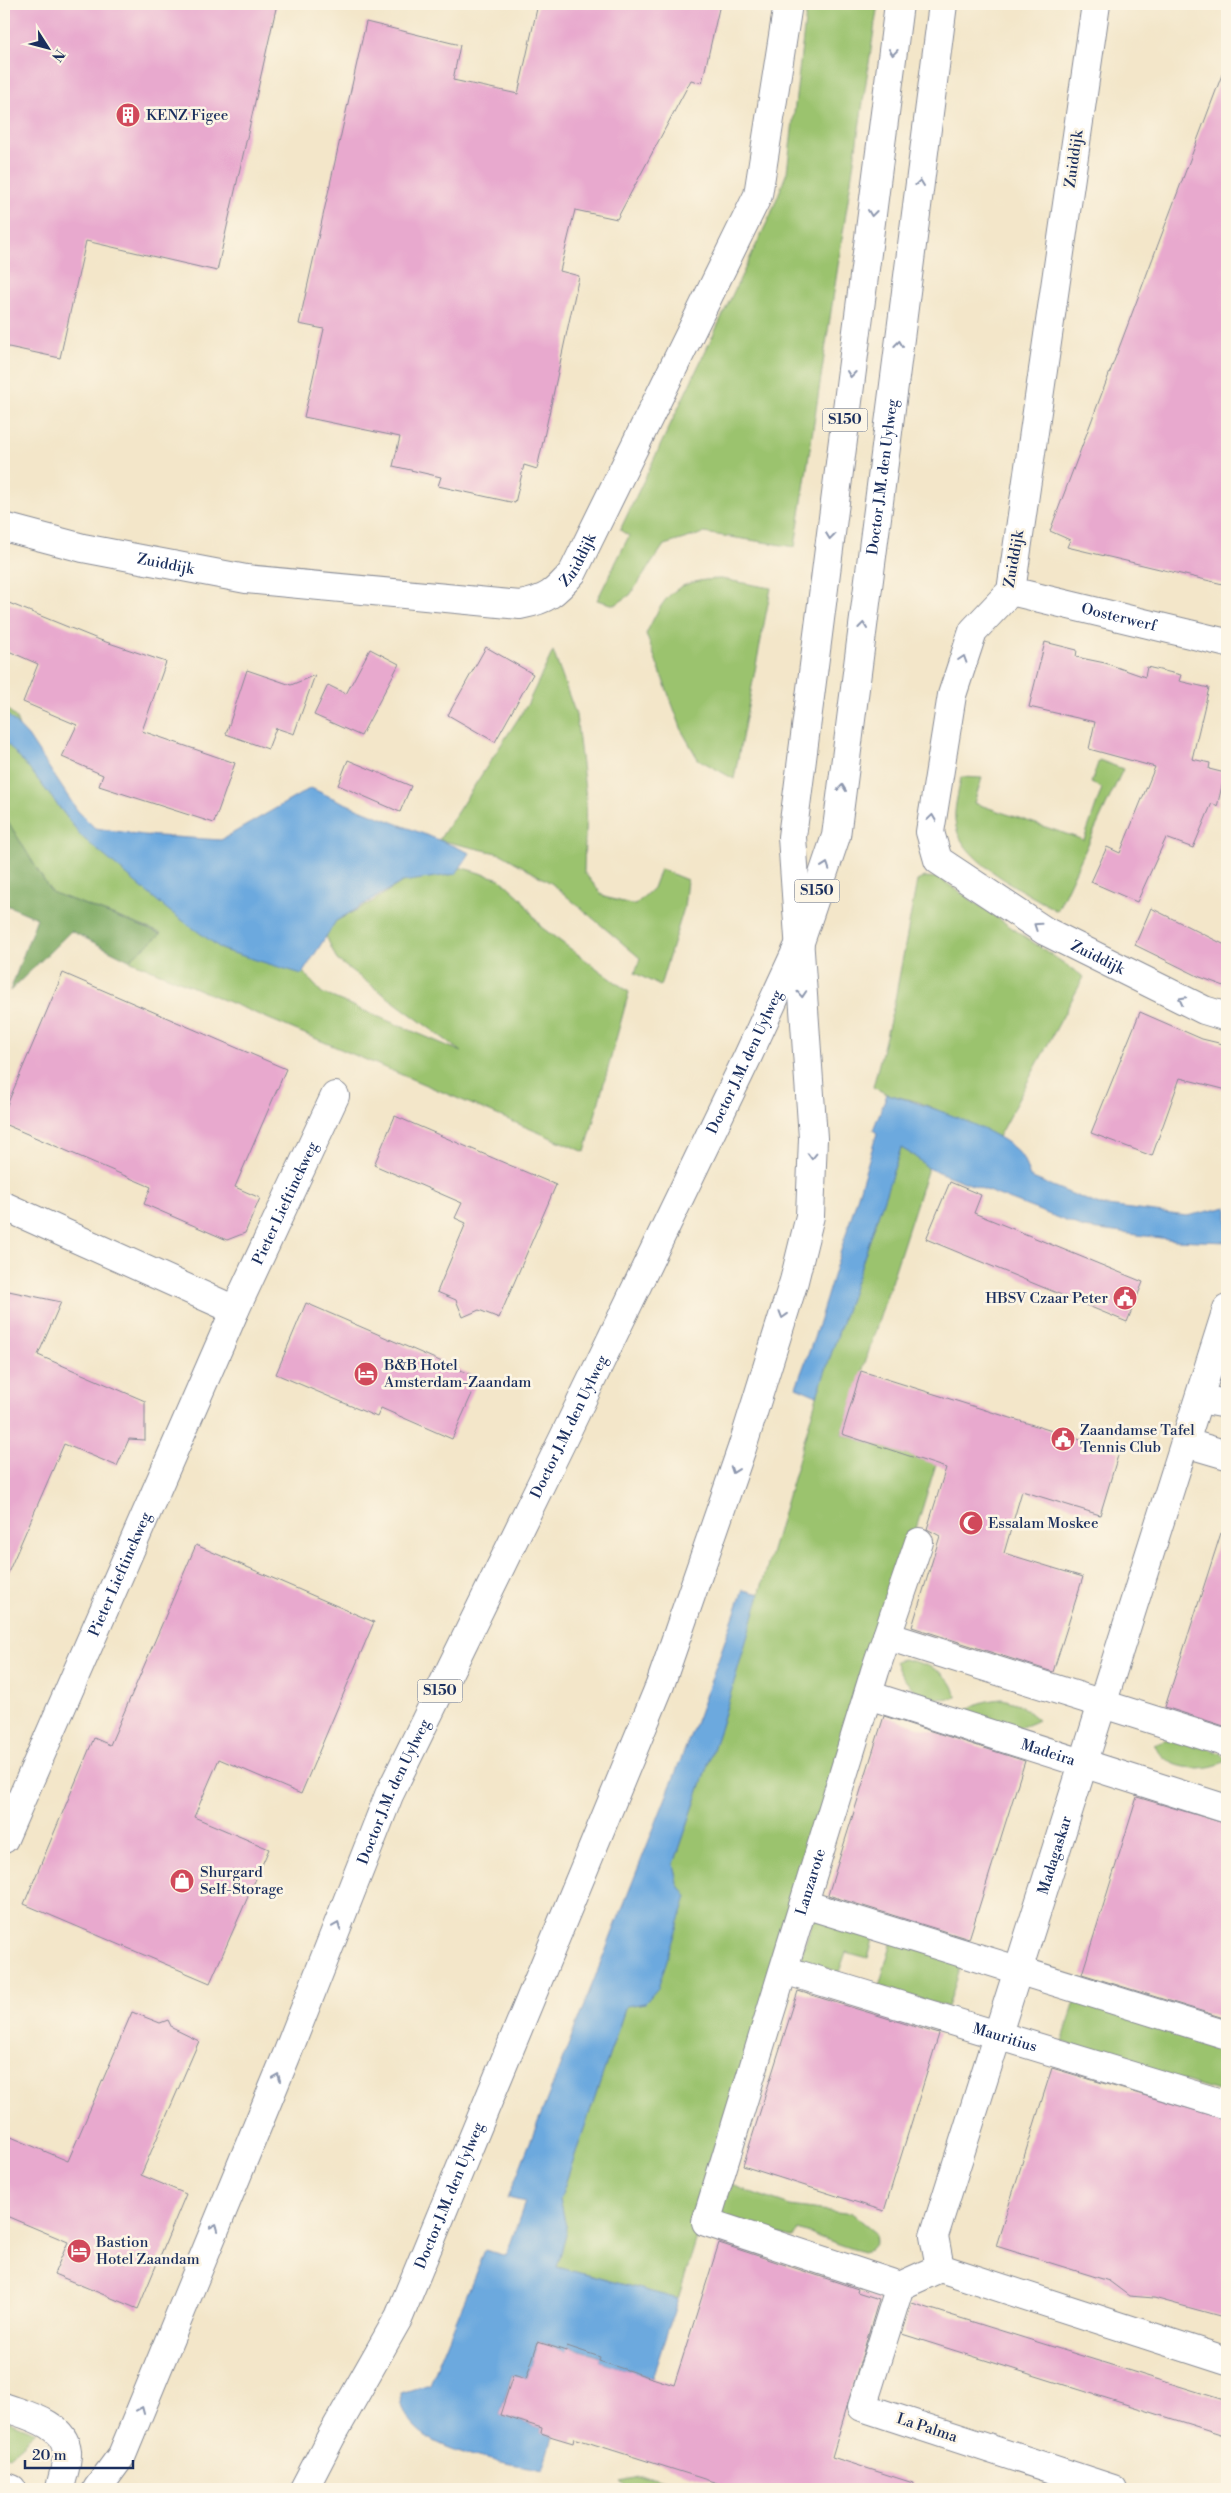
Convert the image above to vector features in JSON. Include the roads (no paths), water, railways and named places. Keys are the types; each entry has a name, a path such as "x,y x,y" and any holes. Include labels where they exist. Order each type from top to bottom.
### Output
{"street":[{"name":"Zuiddijk","path":"4,527 83,548 246,580 520,605 540,602 556,592 573,572 758,195 788,4"},
{"name":"Doctor J.M. den Uylweg","path":"304,2489 330,2437 399,2317 660,1685 742,1448 794,1281 810,1216 813,1138 792,837 899,4"},
{"name":"Doctor J.M. den Uylweg","path":"97,2489 122,2455 290,2044 388,1795 564,1439 799,945 836,836 943,4"},
{"name":"Zuiddijk","path":"1096,4 1011,591 972,631 952,695 930,832 938,860 1045,931 1204,1010 1227,1017"},
{"name":"Oosterwerf","path":"1011,591 1227,643"},
{"name":"Pieter Lieftinckweg","path":"4,1839 235,1310 334,1096"},
{"path":"4,1206 235,1310"},
{"name":"Madagaskar","path":"940,2268 934,2236 1104,1704 1227,1309"},
{"path":"1200,1400 1227,1404"},
{"path":"1186,1444 1227,1455"},
{"name":"Lanzarote","path":"900,2286 706,2222 868,1695 919,1542"},
{"path":"887,1636 1227,1743"},
{"name":"Madeira","path":"868,1695 1227,1809"},
{"path":"804,1904 1227,2035"},
{"name":"Mauritius","path":"784,1970 1227,2105"},
{"path":"900,2286 940,2268 1227,2361"},
{"name":"La Palma","path":"900,2286 862,2407 1113,2489"},
{"path":"4,2407 43,2423 59,2432 67,2451 60,2489"},
{"path":"71,2489 78,2488 122,2455"},
{"path":"4,2486 12,2489"}],"water":[{"path":"4,711 28,736 77,810 95,828 143,835 221,840 311,788 470,853 456,874 402,882 336,921 302,974 223,950 168,910 82,837 36,777 4,740"},
{"path":"887,1094 959,1118 996,1136 1021,1155 1030,1177 1099,1205 1187,1216 1227,1207 1227,1242 1176,1240 1084,1228 928,1168 915,1156 901,1148 817,1396 796,1387 814,1338 877,1133 873,1130"},
{"path":"743,1590 760,1594 721,1726 674,1864 678,1884 687,1897 658,1988 645,2003 626,2006 560,2199 567,2231 557,2267 678,2299 652,2378 599,2361 600,2356 568,2346 566,2351 538,2342 526,2379 512,2375 500,2415 542,2428 541,2433 553,2437 543,2470 479,2457 456,2450 434,2441 417,2429 405,2413 401,2393 430,2384 485,2250 506,2256 525,2202 508,2198 698,1716"}],"place":[{"name":"KENZ Figee","path":"128,115"},
{"name":"HBSV Czaar Peter","path":"1125,1298"},
{"name":"B&B Hotel Amsterdam-Zaandam","path":"366,1374"},
{"name":"Zaandamse Tafel Tennis Club","path":"1063,1439"},
{"name":"Essalam Moskee","path":"971,1523"},
{"name":"Shurgard Self-Storage","path":"182,1881"},
{"name":"Bastion Hotel Zaandam","path":"79,2251"}]}
